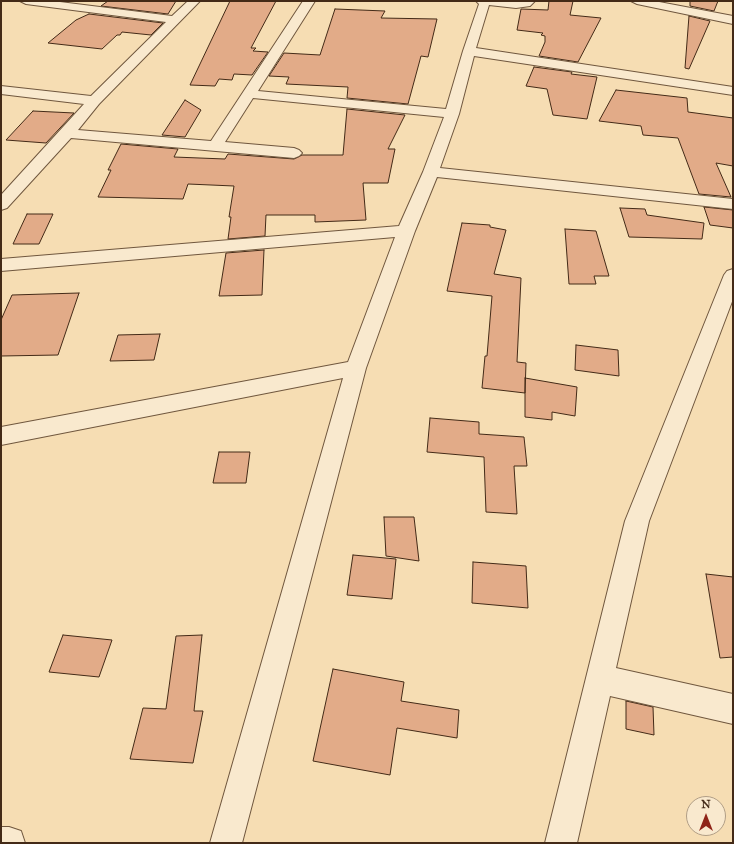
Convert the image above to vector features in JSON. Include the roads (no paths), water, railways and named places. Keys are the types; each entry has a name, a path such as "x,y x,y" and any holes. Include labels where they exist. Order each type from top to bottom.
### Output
{"street":[{"path":"26,1 174,20"},
{"path":"1,205 67,133 94,101 194,1"},
{"path":"215,146 310,1"},
{"path":"482,1 516,5 526,4 529,1"},
{"path":"226,843 356,368 406,231 431,172 452,114 469,51 486,1"},
{"path":"637,1 733,20"},
{"path":"469,51 733,91"},
{"path":"1,90 94,101"},
{"path":"249,94 452,114"},
{"path":"67,133 294,153"},
{"path":"431,172 733,204"},
{"path":"1,265 406,231"},
{"path":"560,843 637,521 733,275"},
{"path":"1,436 356,368"},
{"path":"600,679 733,709"},
{"path":"1,843 10,843"}]}
